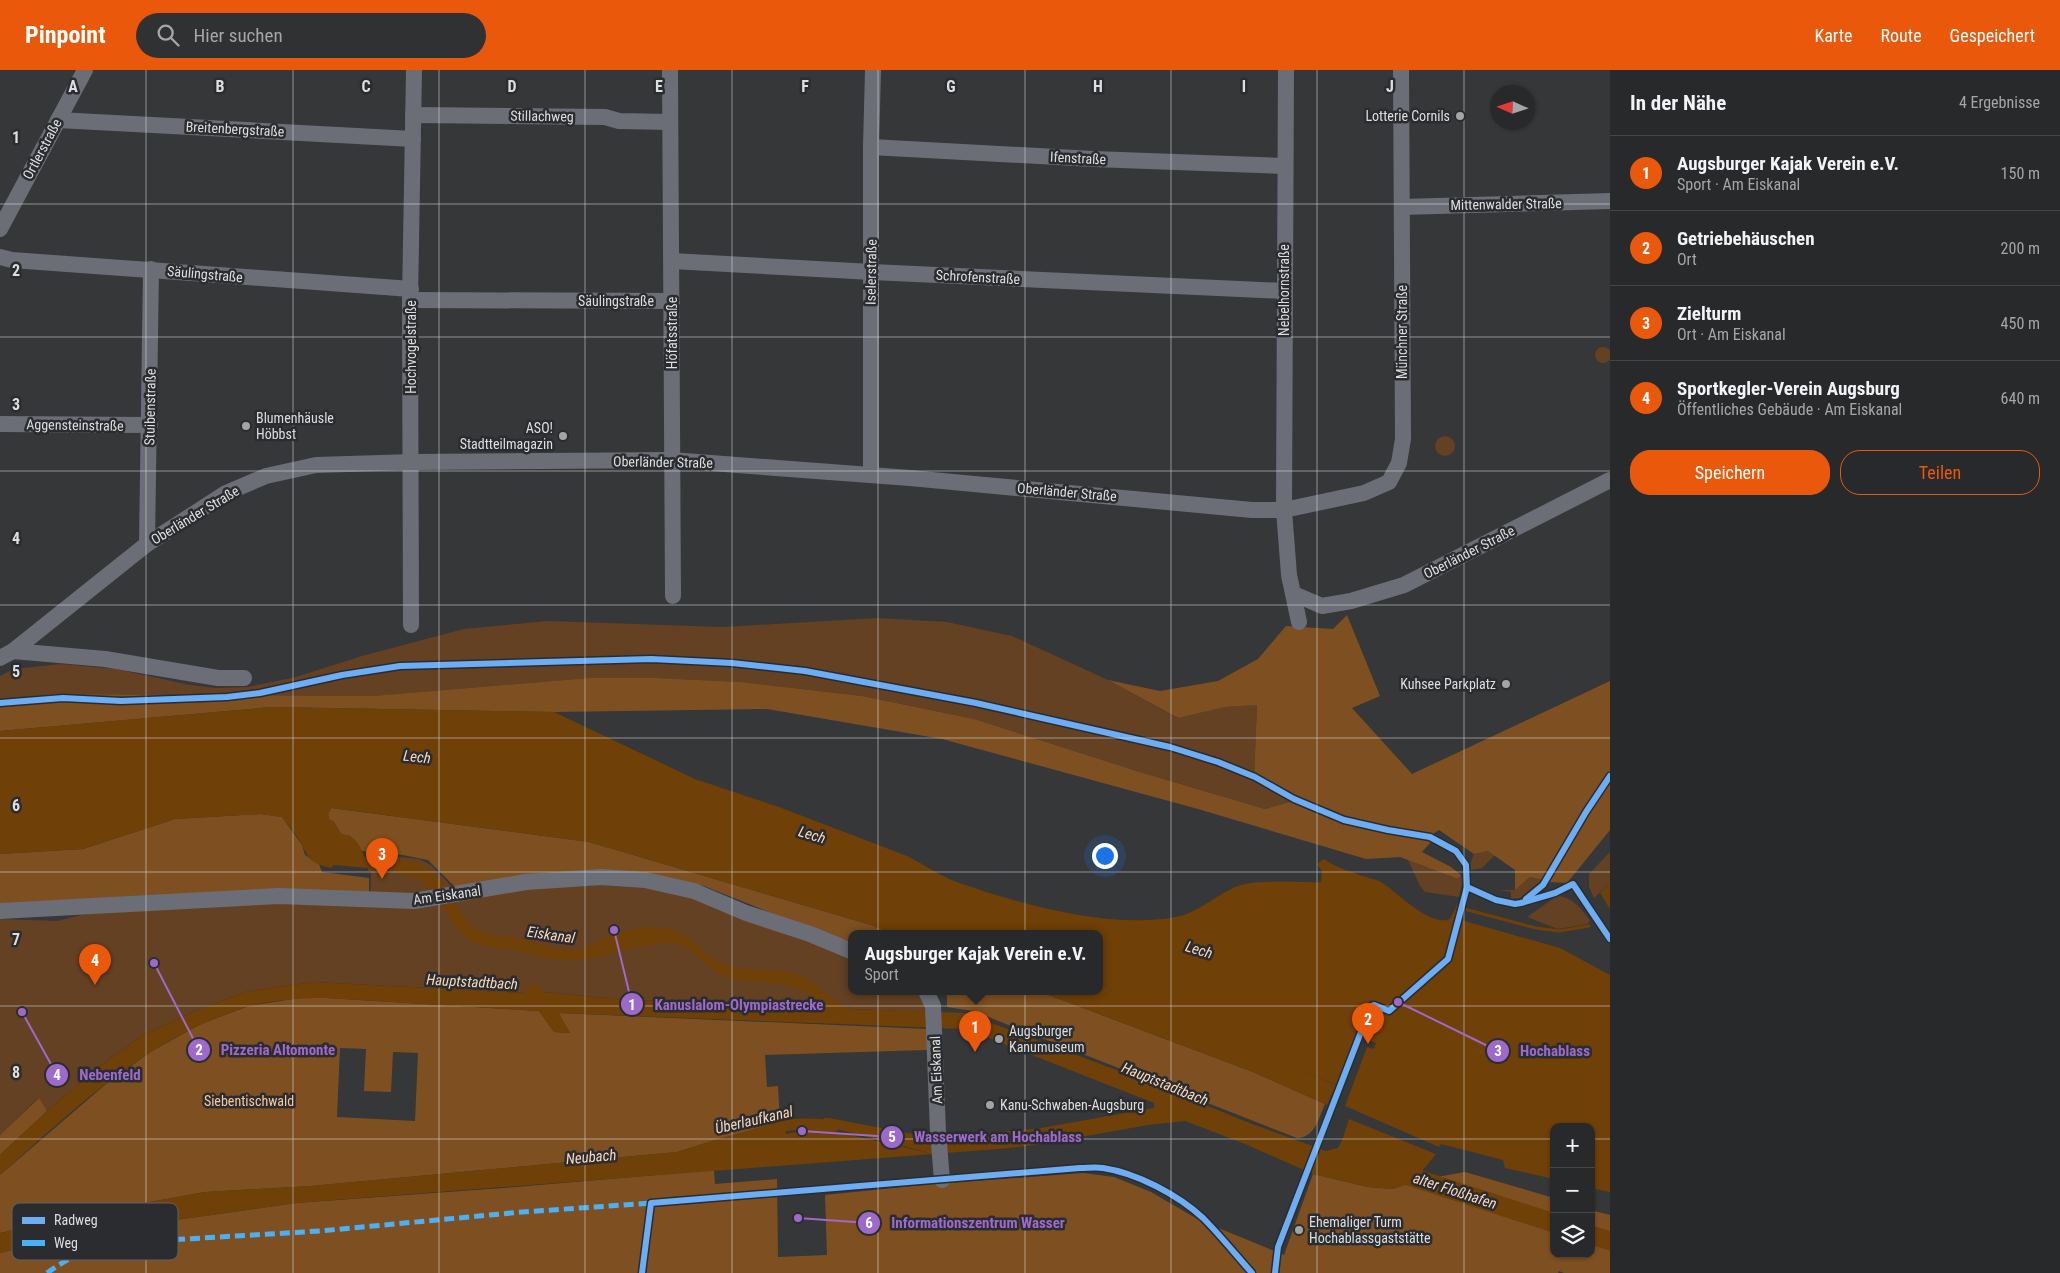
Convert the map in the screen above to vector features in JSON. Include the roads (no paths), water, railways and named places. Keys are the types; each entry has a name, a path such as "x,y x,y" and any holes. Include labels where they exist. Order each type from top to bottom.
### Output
{"street":[{"name":"Ortlerstraße","path":"0,228 85,70"},
{"name":"Hochvogelstraße","path":"411,625 411,295 414,70"},
{"name":"Höfatsstraße","path":"670,70 673,596"},
{"name":"Iselerstraße","path":"871,475 871,147 873,70"},
{"name":"Nebelhornstraße","path":"1284,510 1284,166 1286,70"},
{"name":"Münchner Straße","path":"1284,510 1364,493 1389,482 1399,463 1403,439 1401,70"},
{"name":"Stillachweg","path":"413,115 605,117 619,122 670,122"},
{"name":"Breitenbergstraße","path":"58,120 413,139"},
{"name":"Ifenstraße","path":"871,147 1093,159 1284,166"},
{"name":"Mittenwalder Straße","path":"1402,207 1610,201"},
{"name":"Säulingstraße","path":"0,257 12,260 151,270 411,295 672,301"},
{"name":"Schrofenstraße","path":"672,261 1284,291"},
{"name":"Stuibenstraße","path":"147,544 151,270"},
{"name":"Aggensteinstraße","path":"0,424 150,425"},
{"name":"Oberländer Straße","path":"6,654 147,544 226,493 266,476 290,469 316,465 412,462 671,460 871,475 1252,510 1284,510"},
{"name":"Oberländer Straße","path":"1294,594 1322,606 1351,601 1404,585 1610,480"},
{"path":"1284,510 1289,575 1299,622"},
{"name":"Oberländer Straße","path":"6,654 105,659 218,678 244,678"},
{"name":"Am Eiskanal","path":"0,911 279,896 414,901 526,882 558,879 645,880 694,892 848,950"},
{"name":"Am Eiskanal","path":"928,995 933,1006 938,1132 942,1180"}],"water":[{"name":"Lech","path":"272,707 554,712 695,779 779,807 907,856 950,879 1009,899 1068,913 1127,920 1155,920 1180,916 1196,910 1241,885 1269,882 1321,882 1322,871 1317,864 1324,859 1344,870 1382,883 1415,908 1433,918 1450,919 1460,899 1445,956 1389,1007 1370,1000 1337,1085 1299,1070 1336,1085 1327,1105 1253,1072 1049,995 1103,995 1103,930 884,930 589,842 331,808 328,814 329,819 334,822 341,834 351,837 357,842 365,857 411,861 424,866 434,873 442,881 468,921 476,929 487,934 514,937 555,948 572,950 583,948 601,939 629,930 649,927 669,929 687,937 706,954 724,964 741,968 786,971 802,976 845,1007 852,1009 965,1013 1326,1151 1338,1148 1349,1119 1436,1154 1414,1181 1394,1189 1368,1187 1313,1174 1245,1144 1185,1121 1148,1125 1036,1145 998,1149 296,1203 178,1220 178,1203 144,1203 205,1192 311,1186 677,1152 785,1120 786,1134 818,1128 818,1121 824,1122 824,1118 829,1118 923,1137 1035,1129 1154,1108 1154,1103 966,1029 559,1013 570,1033 554,1032 539,1011 326,998 269,1002 243,1008 190,1030 160,1046 104,1085 0,1175 0,1155 47,1111 99,1067 143,1035 195,1011 245,992 313,982 524,993 523,991 535,983 545,992 613,999 823,1008 813,998 792,986 737,980 719,974 694,953 681,945 657,944 581,960 566,961 475,944 460,932 424,883 408,875 368,871 368,868 333,865 332,868 320,865 309,857 297,836 282,817 261,814 175,819 83,849 0,854 0,731"},
{"path":"1610,883 1610,909 1600,893"},
{"path":"1461,920 1560,948 1610,975 1610,1192 1595,1189 1595,1123 1550,1123 1550,1178 1505,1168 1503,1160 1441,1144 1439,1147 1345,1106 1367,1047 1374,1049 1376,1043 1362,1038 1374,1009 1390,1014 1451,960"},
{"path":"12,1230 12,1250 0,1253 0,1233"}],"waterway":[{"path":"1464,909 1536,928 1559,931 1589,926"},
{"name":"Überlaufkanal","path":"770,1129 802,1124 834,1126"},
{"name":"alter Floßhafen","path":"1393,1171 1550,1222"},
{"name":"alter Floßhafen","path":"1595,1236 1610,1241"}],"place":[{"name":"Lotterie Cornils","path":"1460,116"},
{"name":"Blumenhäusle Höbbst","path":"246,426"},
{"name":"ASO! Stadtteilmagazin","path":"563,436"},
{"name":"Kuhsee Parkplatz","path":"1506,684"},
{"name":"Zielturm","path":"382,879"},
{"name":"Kanuslalom-Olympiastrecke","path":"614,930"},
{"name":"Pizzeria Altomonte","path":"154,963"},
{"name":"Sportkegler-Verein Augsburg","path":"95,985"},
{"name":"Hochablass","path":"1398,1002"},
{"name":"Nebenfeld","path":"22,1012"},
{"name":"Augsburger Kanumuseum","path":"999,1039"},
{"name":"Getriebehäuschen","path":"1368,1044"},
{"name":"Augsburger Kajak Verein e.V.","path":"975,1052"},
{"name":"Kanu-Schwaben-Augsburg","path":"990,1105"},
{"name":"Wasserwerk am Hochablass","path":"802,1131"},
{"name":"Informationszentrum Wasser","path":"798,1218"},
{"name":"Ehemaliger Turm Hochablassgaststätte","path":"1299,1230"}],"water label":[{"name":"Eiskanal","path":"551,935"},
{"name":"Hauptstadtbach","path":"472,982"},
{"name":"Hauptstadtbach","path":"1165,1084"},
{"name":"Neubach","path":"591,1157"}],"park label":[{"name":"Siebentischwald","path":"249,1101"}]}
